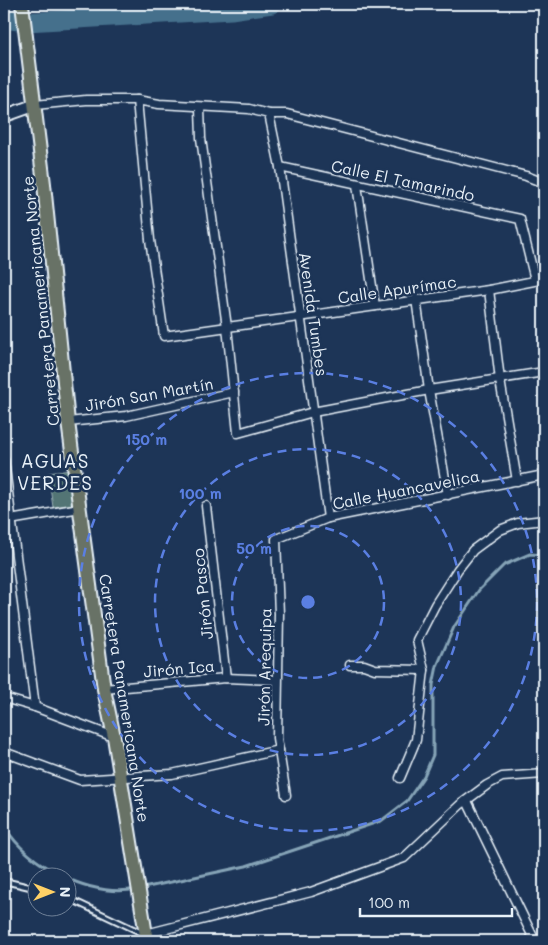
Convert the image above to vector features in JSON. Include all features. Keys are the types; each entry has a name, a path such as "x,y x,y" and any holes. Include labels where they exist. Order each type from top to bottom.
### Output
{"main road":[{"name":"Carretera Panamericana Norte","path":"22,4 68,422 104,689 121,776 146,932"}],"street":[{"path":"4,116 34,100 137,100 200,108 249,109 269,114 287,114 544,183"},
{"name":"Calle Apurímac","path":"137,100 150,240 164,336 489,290 544,279"},
{"path":"200,108 201,138 227,327 238,432 313,412 429,390 544,372"},
{"name":"Avenida Tumbes","path":"269,114 280,167 328,518"},
{"name":"Calle El Tamarindo","path":"280,167 357,186 520,219 535,280"},
{"path":"357,186 374,306"},
{"path":"489,290 500,380 517,481"},
{"path":"416,299 429,390 448,495"},
{"name":"Jirón San Martín","path":"68,422 126,416 234,392"},
{"path":"4,460 35,706"},
{"name":"Calle Huancavelica","path":"276,539 328,518 544,475"},
{"name":"Jirón Pasco","path":"206,506 226,678"},
{"path":"4,521 80,508"},
{"path":"400,778 416,740 424,670 417,640 458,569 473,550 500,530 518,523 544,520"},
{"name":"Jirón Arequipa","path":"276,539 279,614 276,680 279,750 286,795"},
{"path":"350,665 364,665 375,669 424,670"},
{"name":"Jirón Ica","path":"104,689 226,678 276,680"},
{"path":"4,698 35,706 114,737"},
{"path":"4,752 80,780 172,774 279,750"},
{"path":"146,932 310,892 404,858 467,801 502,777 544,774"},
{"path":"467,801 535,941"}],"lane":[{"path":"4,881 28,887"},
{"path":"78,903 131,930 146,932"}],"green space":[{"path":"71,470 74,504 53,507 48,473"}],"waterway":[{"path":"4,19 26,22 231,10 272,4"},
{"path":"143,888 246,866 381,821 407,801 424,776 433,755 433,685 437,666 454,627 479,590 504,565 530,554 544,555"},
{"path":"4,826 15,841 29,854 44,866 62,876 80,884 99,889 119,891 137,889"}],"district":[{"name":"AGUAS VERDES","path":"55,471"}]}
